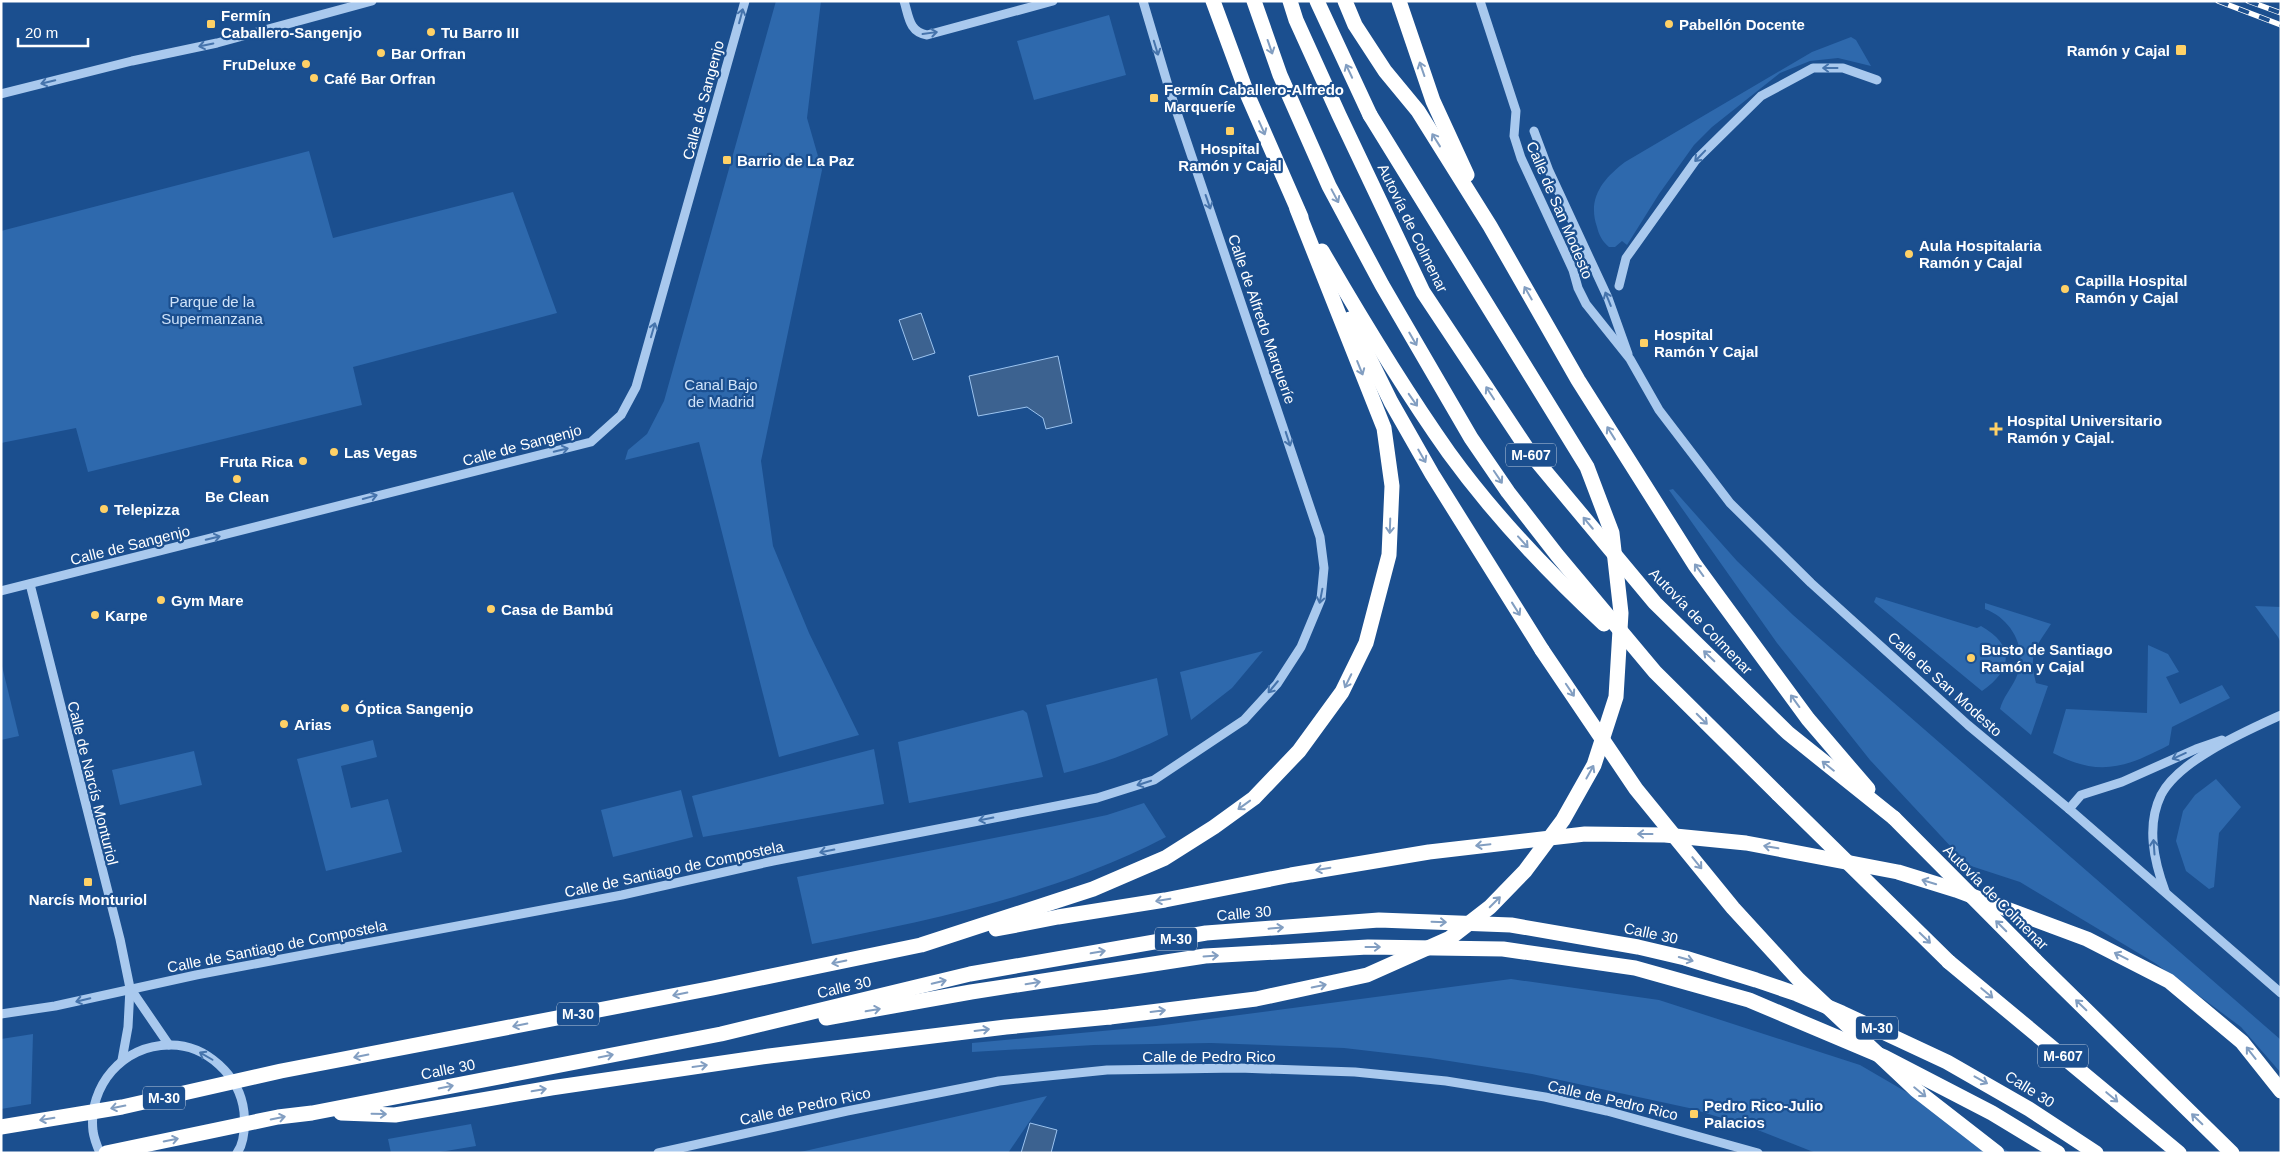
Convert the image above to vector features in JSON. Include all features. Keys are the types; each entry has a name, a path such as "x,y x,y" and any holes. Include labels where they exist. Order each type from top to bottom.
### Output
{"highway":[{"path":"921,944 1093,890 1165,858 1214,827 1254,798 1299,751 1342,692 1366,643 1389,555 1392,486 1384,428 1297,209 1248,96 1213,1"},
{"name":"M-607","path":"1254,1 1280,76 1330,186 1382,285 1471,438 1508,492 1557,555 1655,672 1949,962 2179,1153"},
{"name":"Autovía de Colmenar","path":"1290,1 1296,20 1339,116 1423,292 1530,453 1655,603 1788,733 1894,818 2035,960 2232,1153"},
{"path":"312,1113 395,1115 551,1088 769,1056 1256,999 1367,975 1450,938 1490,907 1525,871 1563,820 1594,765 1616,697 1621,613 1612,533 1587,467 1370,115 1317,1"},
{"path":"1345,1 1355,24 1385,71 1418,110 1490,226 1578,380 1695,565 1808,719 1894,818"},
{"path":"1399,1 1433,100 1490,226"},
{"path":"1297,209 1391,402 1432,474 1542,650 1636,789 1733,908 1799,980 1916,1090 1998,1153"},
{"path":"1297,209 1399,380 1450,454 1502,520 1562,585 1655,672"},
{"name":"Calle 30","path":"921,944 1058,917 1165,900 1291,875 1429,852 1585,834 1665,835 1746,843 1898,872 1956,890 2087,939 2169,981 2242,1042 2281,1091"},
{"name":"Calle 30","path":"245,1125 278,1117 312,1113 721,1034 970,974 1206,934 1379,920 1511,925 1648,949 1685,958 1797,994 1890,1034 1947,1062 2029,1108 2096,1153"},
{"name":"M-30","path":"1,1127 93,1112 282,1071 713,988 921,944"},
{"path":"721,1034 1205,956 1368,947 1503,949 1635,968 1749,1000 1884,1057 1992,1113 2058,1153"},
{"name":"M-30","path":"106,1153 245,1125"}],"street":[{"path":"1,94 132,61 217,43 372,1"},
{"name":"Calle de Sangenjo","path":"1,592 591,442 621,415 636,388 744,1"},
{"path":"904,1 911,27 917,33 927,35 1053,1"},
{"path":"1135,1 1143,4"},
{"name":"Calle de San Modesto","path":"1480,1 1516,111 1514,136 1521,158 1573,270 1578,288 1586,304 1630,359 1659,410 1730,503 1811,583 1954,712 2281,993"},
{"name":"Calle de Alfredo Marqueríe","path":"1143,4 1170,92 1320,537 1324,568 1321,599 1301,647"},
{"path":"1619,286 1626,258 1696,160 1761,96 1813,68 1843,68 1877,80"},
{"name":"Calle de San Modesto","path":"1534,131 1549,171 1608,298 1630,359"},
{"name":"Calle de Narcís Monturiol","path":"30,584 120,939 130,988 128,1027 122,1060"},
{"name":"Calle de Santiago de Compostela","path":"1,1014 55,1006 130,988 622,895 773,861 1096,798 1154,780 1244,720 1277,684 1301,647"},
{"path":"2166,894 2153,849 2154,822 2162,794 2181,772 2241,734 2281,715"},
{"path":"2069,809 2081,795 2122,782 2196,749 2241,734"},
{"name":"Calle de Narcís Monturiol","path":"130,988 169,1045"},
{"path":"100,1153 93,1132 93,1112 99,1090 109,1072 122,1060 144,1050 169,1045 194,1049 217,1062 234,1082 243,1103 245,1125 240,1148 237,1153"},
{"name":"Calle de Pedro Rico","path":"658,1153 846,1111 999,1081 1107,1070 1239,1068 1355,1072 1446,1082 1535,1096 1607,1111 1758,1153"}],"green space":[{"name":"Canal Bajo de Madrid","path":"776,1 821,1 807,118 822,170 761,461 773,546 809,633 859,735 779,757 699,442 625,460 628,450 647,434 664,401"},
{"path":"1109,15 1126,75 1034,100 1017,41"},
{"path":"1851,37 1856,40 1871,66 1838,58 1810,61 1780,73 1712,127 1694,145 1659,194 1627,245 1622,241 1615,247 1609,247 1604,242 1594,217 1594,207 1599,190 1617,168 1812,52"},
{"name":"Parque de la Supermanzana","path":"309,151 333,238 513,192 557,313 353,367 362,405 88,472 76,428 1,443 1,231"},
{"path":"1673,489 1737,561 1793,615 2281,1040 2281,1073 2241,1027 2155,963 2020,882 1968,865 1870,760 1777,643 1669,490"},
{"path":"1876,597 1977,628 1981,626 2000,641 2004,649 2006,658 2000,675 1982,691 1874,602"},
{"path":"1985,603 2051,624 2038,645 2033,658 2036,683 2048,686 2031,735 2000,709 2020,667 2019,646 2010,628 2003,620 1985,609"},
{"path":"2255,606 2281,607 2281,643 2278,637"},
{"path":"2148,645 2168,654 2179,672 2166,677 2180,704 2222,685 2230,698 2172,727 2169,745 2125,764 2112,767 2084,765 2053,753 2066,709 2147,713"},
{"path":"1263,651 1232,688 1191,720 1180,672"},
{"path":"1,662 19,736 1,740"},
{"path":"1157,678 1168,735 1117,757 1064,773 1046,705"},
{"path":"1023,710 1027,713 1043,777 909,803 898,742"},
{"path":"373,740 377,757 341,766 351,808 388,799 402,852 326,871 297,759"},
{"path":"874,749 884,804 703,837 692,796"},
{"path":"194,751 202,785 120,805 112,770"},
{"path":"2216,779 2241,807 2219,833 2214,887 2209,889 2186,871 2176,841 2183,811 2195,795"},
{"path":"681,790 693,837 613,857 601,810"},
{"path":"1144,803 1166,837 1124,857 1081,875 993,903 903,925 812,944 797,877 1107,815"},
{"path":"1511,979 1659,1000 1860,1065 2011,1153 1816,1153 1745,1125 1689,1108 1532,1074 1430,1058 1344,1048 1211,1043 1094,1045 972,1052 972,1043 1156,1026"},
{"path":"33,1034 31,1104 1,1109 1,1039"},
{"path":"1047,1096 1008,1153 796,1153"},
{"path":"471,1124 476,1146 434,1153 391,1153 388,1139"}],"shaded area":[{"path":"921,313 935,353 913,360 899,320"},
{"path":"1058,356 1072,423 1046,429 1043,418 1027,407 978,416 969,376"},
{"path":"1030,1123 1057,1130 1051,1153 1021,1153"}],"railway":[{"path":"2218,1 2281,25"},
{"path":"2248,1 2281,13"}],"place":[{"name":"Fermín Caballero-Sangenjo","path":"211,24"},
{"name":"Pabellón Docente","path":"1669,24"},
{"name":"Tu Barro III","path":"431,32"},
{"name":"Ramón y Cajal","path":"2181,50"},
{"name":"Bar Orfran","path":"381,53"},
{"name":"FruDeluxe","path":"306,64"},
{"name":"Café Bar Orfran","path":"314,78"},
{"name":"Fermín Caballero-Alfredo Marqueríe","path":"1154,98"},
{"name":"Hospital Ramón y Cajal","path":"1230,131"},
{"name":"Barrio de La Paz","path":"727,160"},
{"name":"Aula Hospitalaria Ramón y Cajal","path":"1909,254"},
{"name":"Capilla Hospital Ramón y Cajal","path":"2065,289"},
{"name":"Hospital Ramón Y Cajal","path":"1644,343"},
{"name":"Hospital Universitario Ramón y Cajal.","path":"1996,429"},
{"name":"Las Vegas","path":"334,452"},
{"name":"Fruta Rica","path":"303,461"},
{"name":"Be Clean","path":"237,479"},
{"name":"Telepizza","path":"104,509"},
{"name":"Gym Mare","path":"161,600"},
{"name":"Casa de Bambú","path":"491,609"},
{"name":"Karpe","path":"95,615"},
{"name":"Busto de Santiago Ramón y Cajal","path":"1971,658"},
{"name":"Óptica Sangenjo","path":"345,708"},
{"name":"Arias","path":"284,724"},
{"name":"Narcís Monturiol","path":"88,882"},
{"name":"Pedro Rico-Julio Palacios","path":"1694,1114"}]}
